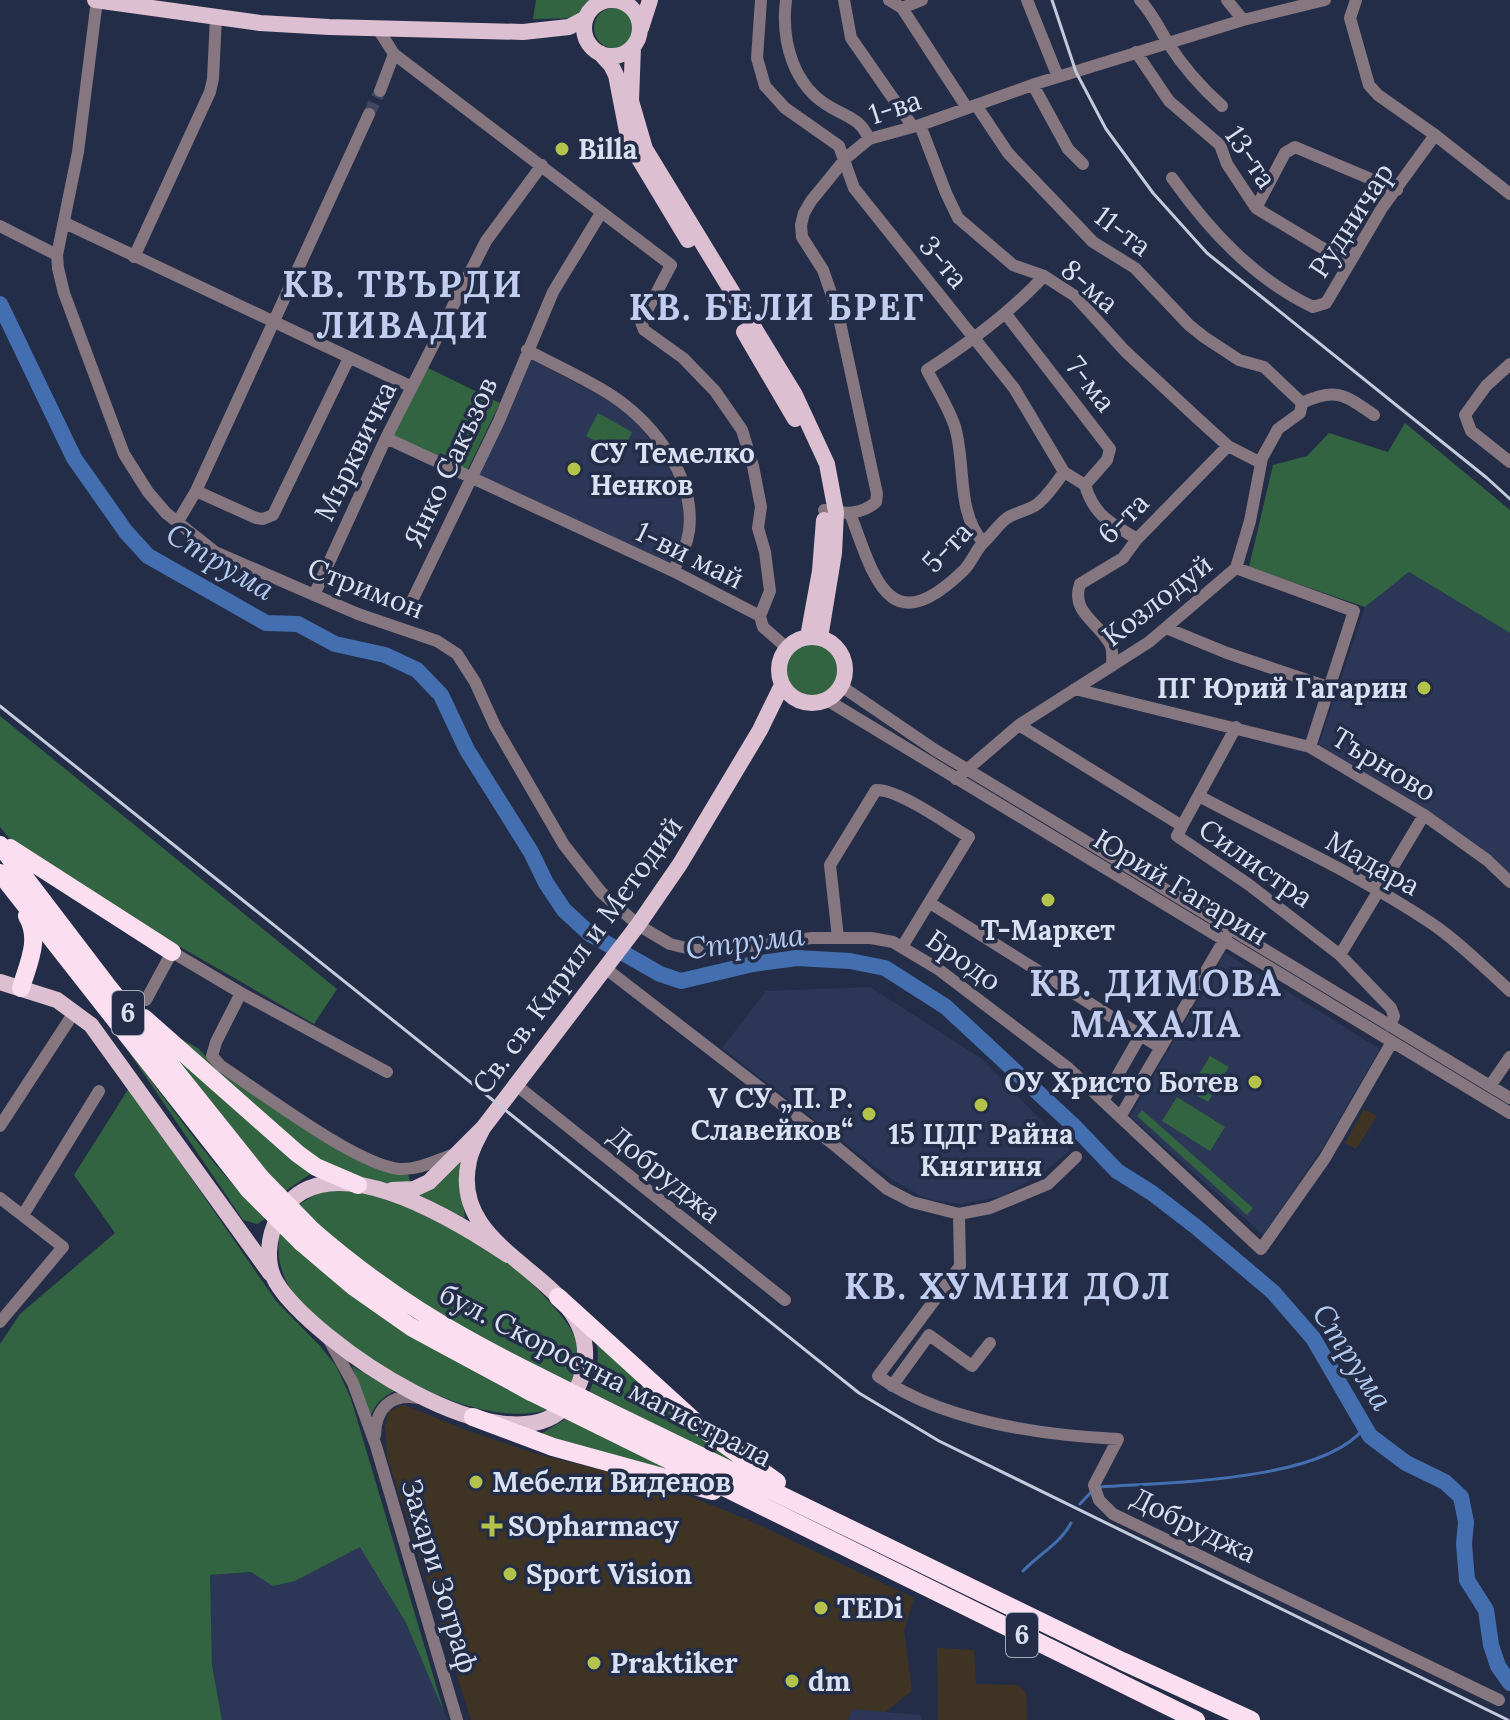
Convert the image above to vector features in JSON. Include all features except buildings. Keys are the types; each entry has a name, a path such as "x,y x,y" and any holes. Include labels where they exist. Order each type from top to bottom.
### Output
{"highway":[{"path":"0,842 172,952"},
{"name":"бул. Скоростна магистрала","path":"0,842 255,1184"},
{"path":"5,879 31,921 34,933 7,988"},
{"name":"бул. Скоростна магистрала","path":"5,879 255,1184 307,1236 419,1313 479,1347 534,1384 1251,1720"},
{"path":"106,984 298,1154 316,1167 364,1186"},
{"path":"558,1297 703,1429 740,1458 842,1526"},
{"path":"473,1417 553,1447 754,1502"},
{"name":"бул. Скоростна магистрала","path":"604,1418 754,1502 1196,1720"}],"main road":[{"path":"96,0 260,23 493,33 569,27 586,18 595,6 610,0 634,10 641,28"},
{"path":"650,0 633,47 631,101 645,149 795,395 827,464 837,512 820,571 814,638"},
{"path":"586,18 585,34 616,75 625,132 633,150 789,407 837,512"},
{"path":"547,30 584,42 597,51 618,56 633,47"},
{"path":"814,638 831,643 842,657 845,675 841,686 827,700 809,704 797,700 782,685 778,669 787,648 796,641 814,638"},
{"name":"Св. св. Кирил и Методий","path":"364,1186 398,1191 414,1189 429,1182 483,1128 609,963 640,930 760,730 782,685"},
{"name":"Св. св. Кирил и Методий","path":"760,730 797,700"},
{"path":"7,988 57,1000 75,1011 97,1032 275,1281 326,1335 359,1361 431,1401 473,1417 522,1425 543,1421 558,1413 569,1402 581,1380 586,1348 575,1319 558,1297 508,1255 465,1226 416,1202 364,1186 323,1183 306,1189 289,1202 274,1225 269,1251 275,1281"},
{"name":"Св. св. Кирил и Методий","path":"483,1128 469,1159 470,1202 484,1228 508,1255"},
{"path":"230,1216 250,1231 274,1225"}],"street":[{"path":"0,226 57,255 78,152 96,0"},
{"name":"3-та","path":"761,0 757,58 765,86 785,108 839,146 854,188 1014,388 1064,472 1085,485 1091,504 1107,520 1137,539"},
{"path":"786,0 784,33 797,73 812,95 853,117 863,126 869,139"},
{"name":"8-ма","path":"844,0 851,38 916,126 958,218 1013,265 1044,276 1075,296 1125,351 1228,446 1261,463"},
{"name":"11-та","path":"889,0 902,8 1008,153 1093,242 1135,268 1204,337 1239,360 1264,367 1302,403"},
{"path":"902,8 922,0"},
{"path":"1027,0 1058,77"},
{"path":"1140,0 1201,87 1222,106"},
{"path":"1227,0 1243,20"},
{"name":"1-ва","path":"837,512 867,509 876,502 875,478 838,313 823,270 802,237 801,225 811,201 843,162 869,139 1136,52 1301,3 1325,0"},
{"path":"1356,0 1350,18 1369,85 1378,95 1510,194"},
{"path":"134,257 210,92 216,17"},
{"path":"378,29 394,54 671,265 641,322 644,330 683,358 715,391 742,430 761,507 758,528 770,591 760,616"},
{"name":"13-та","path":"1136,52 1169,101 1220,145 1227,164 1256,208 1349,264"},
{"path":"380,91 394,54"},
{"path":"1033,85 1068,149 1083,164"},
{"path":"177,523 196,491 369,114"},
{"name":"Рудничар","path":"1172,178 1197,213 1255,270 1313,307 1326,303 1382,208 1435,135"},
{"path":"1256,208 1285,153 1295,147 1397,190"},
{"name":"Мърквичка","path":"314,595 386,438 486,241 542,165"},
{"name":"Янко Сакъзов","path":"410,605 499,421 553,292 601,213"},
{"path":"65,223 412,387"},
{"name":"Стримон","path":"57,255 64,293 124,454 148,492 177,523 215,552 358,614 437,641 457,654 564,845 601,892 640,930"},
{"path":"983,542 973,531 966,507 955,424 927,370 975,338 1025,297 1044,276"},
{"name":"7-ма","path":"1005,313 1110,449 1107,460 1085,485"},
{"path":"527,350 613,396 659,439 678,471 689,513 690,530 686,546 673,571"},
{"path":"196,491 256,518 273,515 349,358"},
{"path":"1510,364 1486,386 1465,415 1471,431 1510,462"},
{"path":"1302,403 1334,393 1346,396 1374,415"},
{"name":"Козлодуй","path":"956,779 1019,725 1166,628 1236,568 1250,521 1256,479 1270,439 1300,413 1302,403"},
{"name":"1-ви май","path":"386,438 673,571 760,616 763,627 787,648"},
{"name":"6-та","path":"1112,666 1112,647 1082,609 1076,595 1080,584 1123,558 1137,539 1228,446"},
{"name":"5-та","path":"837,512 883,589 902,603 912,604 921,602 948,585 968,567 983,542 1006,518 1036,505 1064,472"},
{"path":"1236,568 1354,611 1310,747"},
{"path":"1166,628 1227,653 1328,687"},
{"name":"Юрий Гагарин","path":"841,686 1392,1042 1510,1113"},
{"name":"Търново","path":"1075,689 1310,747 1424,815 1487,860 1510,882"},
{"name":"Юрий Гагарин","path":"827,700 956,779 1390,1026 1510,1098"},
{"name":"Силистра","path":"1019,725 1182,826 1177,836 1248,884 1340,955"},
{"path":"1182,826 1236,727"},
{"path":"838,938 830,865 876,790 889,791 969,837 902,947"},
{"name":"Мадара","path":"1199,796 1339,868 1431,924 1510,991"},
{"path":"1390,1026 1394,1016 1391,1008 1340,955 1424,815"},
{"path":"930,903 1161,1048"},
{"name":"Бродо","path":"640,930 670,944 695,950 812,938 871,938 893,942 938,969 1067,1067 1261,1249 1325,1158 1392,1042"},
{"path":"1120,1117 1227,935"},
{"path":"146,1000 172,952 387,1072"},
{"path":"609,963 887,1189 912,1202 959,1214 990,1208 1048,1184 1076,1157"},
{"path":"241,993 212,1056 221,1066 312,1127 362,1156 397,1169 418,1168 462,1151"},
{"path":"0,1126 75,1011"},
{"path":"1103,1101 1140,1036"},
{"path":"1490,1086 1510,1057"},
{"name":"Добруджа","path":"516,1085 785,1300"},
{"path":"23,1215 99,1091"},
{"path":"0,1198 63,1247 0,1322"},
{"path":"959,1214 960,1266 878,1376 892,1386 929,1335 972,1366 990,1343"},
{"path":"0,1297 11,1306"},
{"name":"Захари Зограф","path":"326,1335 353,1383 376,1446 457,1720"},
{"name":"Добруджа","path":"892,1386 942,1409 1012,1426 1077,1437 1118,1439 1095,1489 1103,1505 1113,1514 1499,1700"},
{"name":"Захари Зограф","path":"376,1446 376,1422 384,1405 404,1396 431,1401"}],"shaded area":[{"name":"СУ Темелко Ненков","path":"530,359 606,399 624,412 640,426 668,463 684,508 687,532 671,568 474,476"},
{"name":"ПГ Юрий Гагарин","path":"1409,572 1510,633 1510,874 1319,744 1365,607"},
{"name":"ОУ Христо Ботев","path":"1225,953 1380,1049 1323,1147 1263,1235 1130,1116"},
{"name":"V СУ „П. Р. Славейков“","path":"870,987 982,1059 1070,1150 1047,1170 1003,1196 961,1204 938,1201 919,1195 891,1179 722,1048 766,991"},
{"path":"1364,1109 1377,1116 1356,1149 1345,1143"},
{"path":"404,1405 537,1454 661,1485 746,1519 914,1598 904,1631 912,1691 884,1713 853,1709 848,1720 471,1720 387,1456 385,1424 390,1410"},
{"path":"360,1546 406,1623 448,1720 222,1720 212,1665 210,1575 251,1572 295,1581"},
{"path":"937,1648 974,1650 976,1684 1018,1685 1026,1693 1027,1720 938,1720"},
{"path":"852,1709 921,1715 921,1720 848,1720"}],"green space":[{"path":"536,0 594,0 578,18 533,19"},
{"path":"614,8 628,14 634,28 628,42 614,48 600,42 594,28 600,14"},
{"path":"426,367 500,403 467,471 393,435"},
{"path":"598,413 632,432 622,455 586,436"},
{"path":"1405,423 1510,510 1510,633 1409,572 1365,607 1249,567 1273,465 1307,456 1329,433 1388,452"},
{"path":"810,643 829,651 837,670 829,689 810,697 791,689 783,670 791,651"},
{"path":"0,716 337,989 314,1024 170,941 14,844 0,827"},
{"path":"114,1030 205,1151 265,1219 257,1224 243,1220"},
{"path":"154,1034 312,1173 284,1192"},
{"path":"179,1038 198,1048 212,1063 328,1141 408,1173 410,1181 394,1185 353,1175 309,1155"},
{"path":"1210,1056 1229,1067 1208,1102 1189,1091"},
{"path":"129,1088 276,1301 336,1366 351,1399 444,1712 406,1623 360,1547 295,1581 273,1586 251,1572 210,1575 212,1665 222,1720 0,1720 0,1344 20,1314 115,1233 74,1175"},
{"path":"1177,1097 1225,1127 1210,1151 1162,1121"},
{"path":"1142,1110 1253,1208 1247,1215 1137,1116"},
{"path":"459,1160 464,1162 460,1180 465,1218 414,1195"},
{"path":"346,1189 432,1217 485,1246 510,1264 553,1306 572,1331 577,1358 570,1385 482,1342 368,1268 297,1206 318,1193"},
{"path":"280,1233 422,1342 549,1409 519,1414 484,1410 447,1399 373,1361 312,1314 292,1291 280,1263"},
{"path":"595,1335 688,1427 747,1472 589,1393 597,1365"},
{"path":"352,1366 395,1391 380,1401 370,1417"},
{"path":"567,1418 703,1484 541,1434"}],"waterway":[{"name":"Струма","path":"0,304 74,458 126,532 148,556 266,623 298,624 335,644 385,655 417,670 441,695 467,750 531,852 546,883 564,910 590,934 660,974 681,981 753,964 797,958 850,961 885,968 946,1007 1074,1126 1117,1171 1195,1226 1273,1292 1313,1338 1370,1436 1406,1463 1445,1482 1461,1497 1466,1522 1467,1580 1486,1610 1491,1645 1498,1666 1510,1683"},
{"path":"1100,1487 1202,1480 1280,1469 1315,1459 1344,1446 1364,1428"},
{"path":"1080,1504 1093,1490"},
{"path":"1023,1571 1056,1542 1071,1523"}],"tunnel":[{"path":"369,114 380,91"}],"railway":[{"path":"1052,0 1076,72 1106,129 1153,193 1207,253 1510,499"},
{"path":"0,706 859,1393 939,1441 1508,1720"}],"place":[{"name":"Billa","path":"562,149"},
{"name":"СУ Темелко Ненков","path":"574,469"},
{"name":"ПГ Юрий Гагарин","path":"1424,688"},
{"name":"Т-Маркет","path":"1048,900"},
{"name":"ОУ Христо Ботев","path":"1255,1082"},
{"name":"15 ЦДГ Райна Княгиня","path":"981,1105"},
{"name":"V СУ „П. Р. Славейков“","path":"869,1114"},
{"name":"Мебели Виденов","path":"476,1482"},
{"name":"SOpharmacy","path":"492,1526"},
{"name":"Sport Vision","path":"510,1574"},
{"name":"TEDi","path":"821,1608"},
{"name":"Praktiker","path":"594,1663"},
{"name":"dm","path":"792,1681"}],"district":[{"name":"КВ. ТВЪРДИ ЛИВАДИ","path":"403,304"},
{"name":"КВ. БЕЛИ БРЕГ","path":"777,307"},
{"name":"КВ. ДИМОВА МАХАЛА","path":"1156,1004"},
{"name":"КВ. ХУМНИ ДОЛ","path":"1008,1286"}]}
